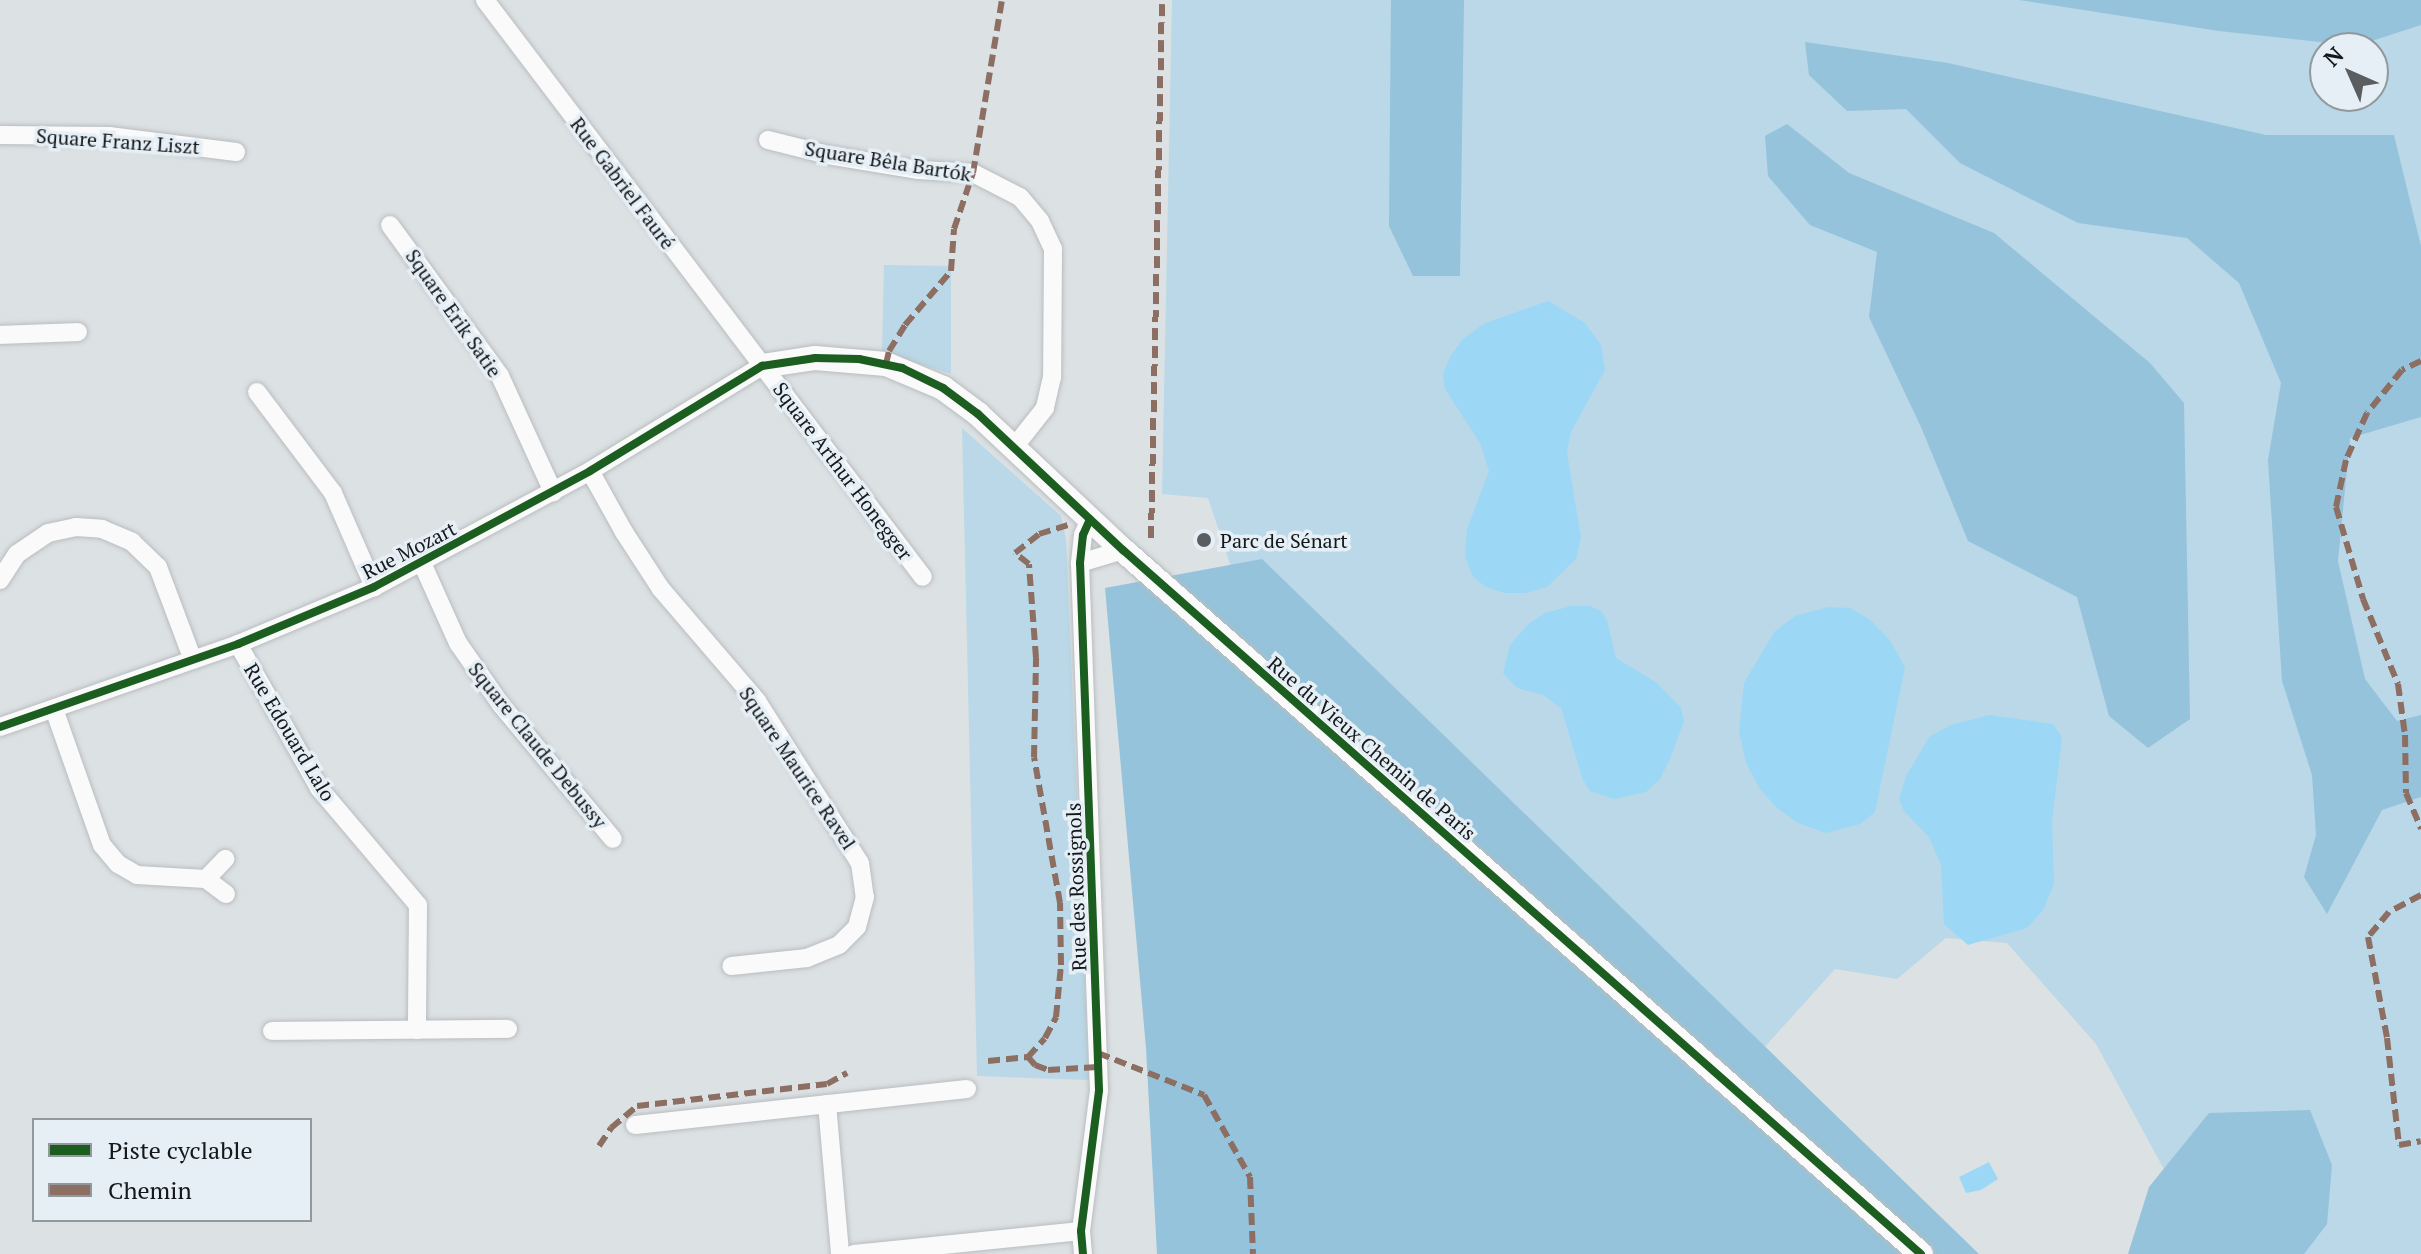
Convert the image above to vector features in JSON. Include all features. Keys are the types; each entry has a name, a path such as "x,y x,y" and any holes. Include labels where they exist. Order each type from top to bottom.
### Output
{"street":[{"name":"Rue Gabriel Fauré","path":"485,0 762,366"},
{"name":"Square Franz Liszt","path":"0,135 109,136 236,152"},
{"name":"Square Bêla Bartók","path":"768,140 874,163 973,173 1020,197 1040,221 1053,249 1052,377 1045,408 1015,446"},
{"name":"Square Erik Satie","path":"390,225 500,376 553,492"},
{"path":"0,335 78,332"},
{"name":"Rue du Vieux Chemin de Paris","path":"762,366 815,358 859,359 902,368 943,388 1015,446 1123,550 1921,1254"},
{"name":"Rue Mozart","path":"0,727 238,644 374,587 590,471 762,366"},
{"name":"Square Arthur Honegger","path":"762,366 923,577"},
{"path":"257,392 333,493 374,587"},
{"name":"Square Maurice Ravel","path":"590,471 661,589 757,701 860,863 865,897 857,927 839,945 807,958 731,966"},
{"name":"Rue des Rossignols","path":"1083,1254 1081,1231 1099,1090 1080,563 1083,535 1090,519"},
{"path":"0,580 17,554 48,533 76,527 102,529 132,542 158,567 193,660"},
{"path":"1080,563 1123,550"},
{"name":"Square Claude Debussy","path":"422,563 458,643 484,681 613,839"},
{"name":"Rue Edouard Lalo","path":"238,644 319,788 418,905 417,1030"},
{"path":"54,709 102,845 118,864 137,875 206,879 226,894"},
{"path":"206,879 225,859"},
{"path":"272,1031 508,1029"},
{"path":"635,1125 967,1089"},
{"path":"827,1104 840,1254"},
{"path":"854,1254 1081,1231"}],"shaded area":[{"path":"1172,0 2421,0 2421,1254 2210,1254 2096,1044 2007,943 1946,938 1897,979 1835,969 1743,1071 1256,642 1208,498 1162,494"},
{"path":"1391,0 1464,0 1460,276 1413,276 1389,226"},
{"path":"2019,0 2421,0 2421,25 2389,35 2389,32 2309,32 2309,41 2219,31"},
{"path":"1805,42 1948,63 2266,135 2394,135 2421,246 2421,417 2350,438 2338,561 2365,679 2397,721 2421,715 2421,797 2382,810 2327,914 2304,877 2316,835 2312,775 2282,681 2268,460 2281,383 2239,283 2187,238 2078,223 1960,163 1906,109 1847,111 1809,75"},
{"path":"1787,124 1849,173 1994,233 2150,363 2184,403 2190,719 2148,748 2109,716 2077,597 1968,541 1921,427 1869,317 1877,252 1810,225 1768,176 1765,136"},
{"path":"884,265 951,266 951,374 882,352"},
{"path":"1548,301 1585,323 1601,345 1605,370 1571,432 1567,452 1581,538 1576,559 1547,587 1526,593 1505,593 1486,587 1473,577 1465,557 1467,529 1489,471 1480,443 1445,389 1443,374 1451,355 1463,339 1483,324"},
{"path":"962,428 1061,516 1066,539 1089,1080 977,1076"},
{"path":"1262,559 1979,1254 1157,1254 1146,1048 1105,588"},
{"path":"1571,606 1590,606 1601,611 1607,620 1616,658 1657,683 1681,708 1684,721 1670,759 1660,779 1646,792 1614,799 1590,791 1583,780 1561,708 1543,695 1517,688 1503,673 1510,645 1528,624 1545,613"},
{"path":"1828,607 1850,608 1869,619 1889,639 1905,667 1875,812 1860,824 1826,833 1798,823 1777,808 1760,789 1746,763 1739,731 1744,683 1774,632 1795,616"},
{"path":"1989,715 2053,724 2062,737 2052,822 2054,884 2043,910 2027,928 1968,945 1944,924 1941,865 1929,837 1904,811 1899,799 1906,776 1930,736 1951,725"},
{"path":"2310,1110 2332,1165 2327,1224 2304,1254 2128,1254 2149,1187 2209,1113"},
{"path":"1989,1162 1998,1179 1981,1190 1966,1193 1959,1177"}],"marked path":[{"path":"886,364 889,351 905,325 951,271 954,229 973,173 1002,0"},
{"path":"1151,538 1162,0"},
{"path":"2421,361 2402,370 2367,413 2346,460 2336,507 2363,599 2398,684 2405,735 2406,793 2421,829"},
{"path":"988,1061 1028,1057 1045,1038 1056,1017 1061,965 1060,903 1034,757 1036,658 1029,564 1015,553 1039,534 1068,525"},
{"path":"2421,895 2389,912 2368,937 2387,1038 2399,1145 2421,1141"},
{"path":"1098,1053 1204,1095 1250,1177 1253,1254"},
{"path":"1028,1057 1035,1065 1048,1070 1098,1067"},
{"path":"599,1146 611,1128 637,1106 827,1084 847,1073"}],"cycle path":[{"path":"0,727 238,644 374,587 590,471 762,366 815,358 859,359 902,368 943,388 978,414 1123,550 1921,1254"},
{"path":"1083,1254 1081,1231 1099,1090 1080,563 1083,535 1090,519"}],"place":[{"name":"Parc de Sénart","path":"1204,540"}]}
